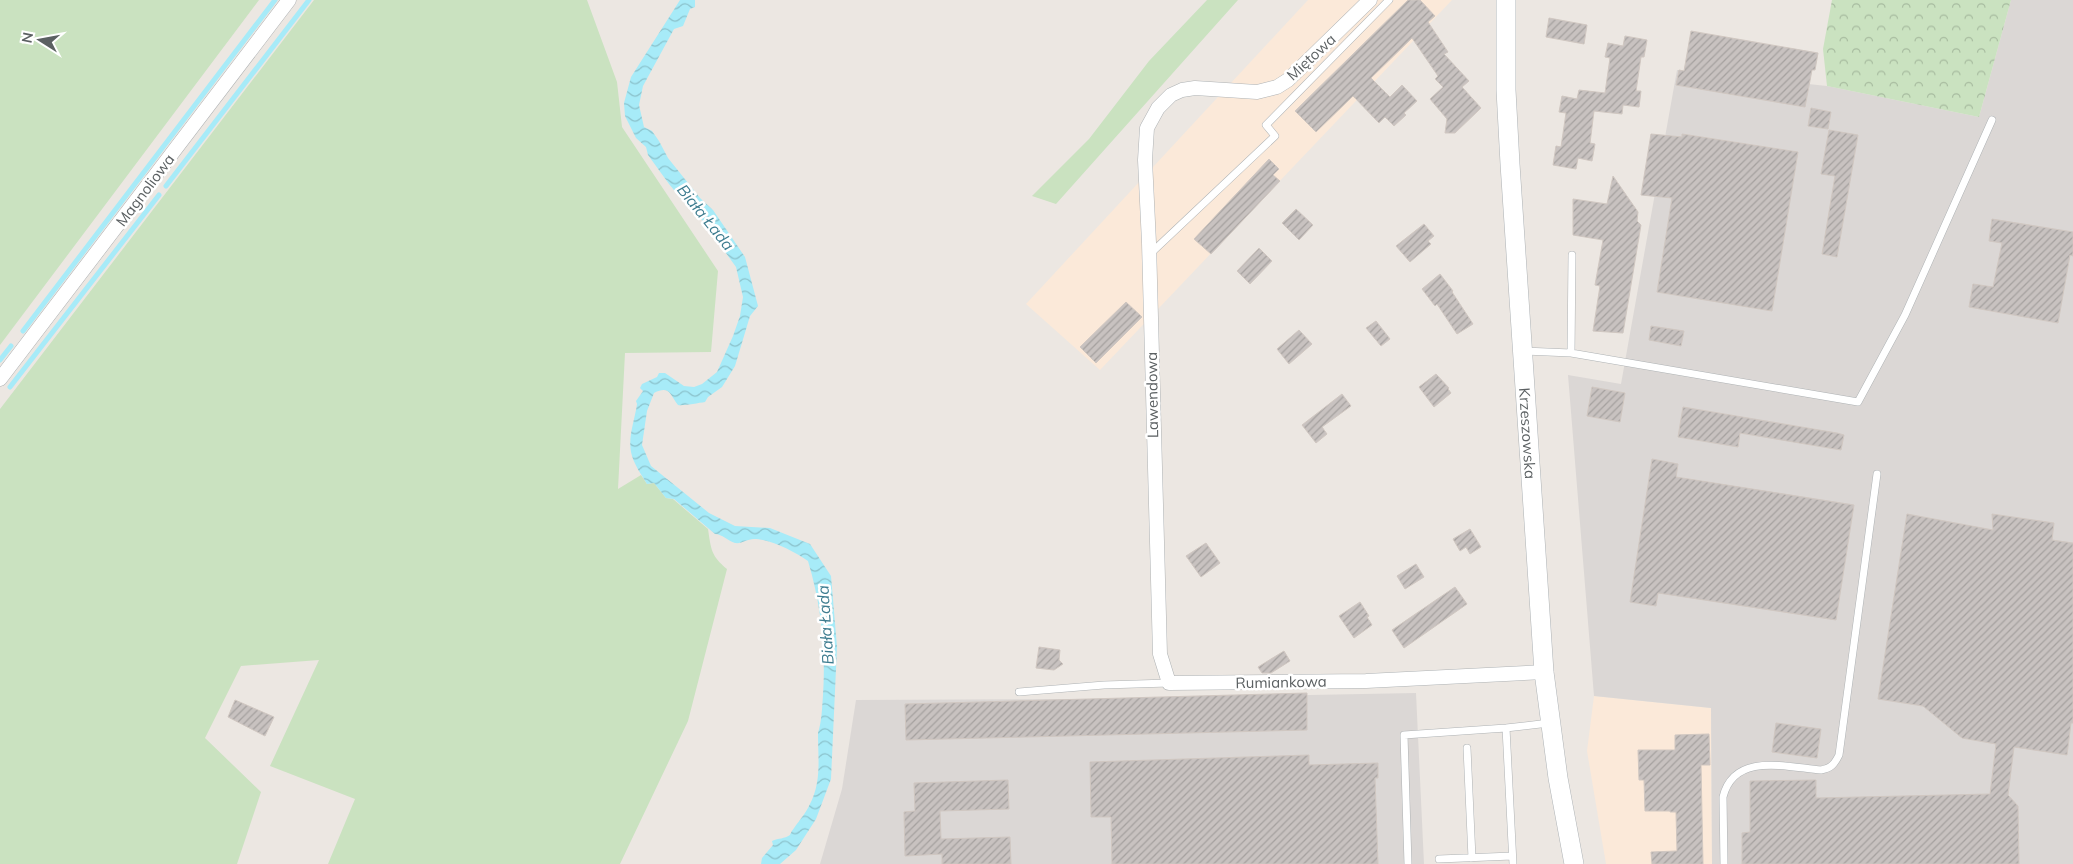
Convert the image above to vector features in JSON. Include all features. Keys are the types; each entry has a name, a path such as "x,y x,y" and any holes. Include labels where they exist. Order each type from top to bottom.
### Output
{"main road":[{"name":"Krzeszowska","path":"1506,0 1506,90 1544,672 1550,723 1574,864"}],"street":[{"name":"Magnoliowa","path":"0,379 289,0"},
{"name":"Miętowa","path":"1158,108 1171,95 1189,89 1257,92 1277,87 1288,80 1370,0"},
{"name":"Lawendowa","path":"1158,108 1150,121 1146,137 1160,654 1169,683"},
{"name":"Rumiankowa","path":"1169,683 1366,681 1544,672"}],"lane":[{"path":"1149,254 1276,136 1266,125 1389,0"},
{"path":"1522,351 1571,353 1858,402 1905,315 1992,120"},
{"path":"1571,353 1572,255"},
{"path":"1724,864 1723,797 1725,787 1733,776 1741,770 1759,765 1821,770 1828,769 1835,764 1838,755 1876,474"},
{"name":"Rumiankowa","path":"1019,692 1104,685 1169,683"},
{"path":"1408,864 1404,735 1550,723"},
{"path":"1506,728 1513,864"},
{"path":"1467,748 1472,858"},
{"path":"1439,859 1512,856"}],"shaded area":[{"path":"1308,0 1452,0 1100,370 1026,304"},
{"path":"2011,0 2073,0 2073,864 1712,864 1711,708 1594,696 1568,375 1621,384 1677,70 1827,86 1979,117"},
{"path":"1416,693 1424,864 820,864 842,789 856,700 1102,699"},
{"path":"1594,696 1711,708 1712,864 1606,864 1587,751"}],"green space":[{"path":"0,0 259,0 0,345"},
{"path":"314,0 587,0 617,82 622,127 718,271 711,352 625,353 618,489 641,475 647,484 654,483 666,498 673,499 708,529 713,552 727,569 688,721 620,864 328,864 355,799 270,766 319,660 241,666 205,738 261,792 237,864 0,864 0,409"},
{"path":"1207,0 1238,0 1056,204 1032,196 1089,139 1149,61"},
{"path":"1832,0 2011,0 1979,117 1827,86 1823,49"}],"water":[{"name":"Biała Łada","path":"680,0 695,0 695,7 690,9 683,26 674,29 643,86 639,105 644,127 652,131 668,158 700,198 713,210 745,257 758,306 750,316 735,366 722,387 708,397 705,402 683,405 678,405 667,391 663,390 654,393 647,411 642,445 651,466 709,513 735,526 770,528 810,544 831,576 837,647 831,779 816,819 796,850 780,864 761,864 762,858 773,845 772,841 790,835 805,813 813,797 818,779 818,733 822,709 824,661 819,610 808,561 789,550 767,541 754,539 735,543 715,534 674,499 666,498 654,483 647,484 635,464 630,446 636,401 643,391 640,388 642,384 657,377 659,373 665,373 684,386 694,387 702,384 717,372 740,316 743,297 736,267 697,213 683,201 669,184 648,155 646,147 636,138 625,116 624,103 631,77"}],"building":[{"path":"1408,0 1420,0 1435,16 1428,22 1448,52 1444,54 1469,81 1462,87 1481,108 1455,133 1445,133 1447,119 1430,99 1443,87 1435,79 1438,76 1412,38 1371,78 1390,97 1402,85 1417,101 1404,113 1406,115 1394,126 1385,117 1379,123 1353,96 1316,132 1295,111"},
{"path":"1549,18 1587,25 1584,44 1546,37"},
{"path":"1691,31 1818,53 1815,70 1812,70 1805,107 1676,85 1679,70 1684,71"},
{"path":"1625,36 1647,40 1644,57 1641,57 1636,91 1641,91 1639,107 1623,105 1622,114 1594,111 1590,143 1595,144 1592,161 1578,158 1576,169 1553,165 1556,146 1561,147 1566,113 1559,112 1562,96 1577,99 1579,90 1605,93 1610,58 1605,57 1608,43 1623,46"},
{"path":"1811,108 1831,112 1828,129 1808,126"},
{"path":"1829,130 1858,135 1837,257 1822,254 1835,176 1821,174"},
{"path":"1651,134 1682,137 1682,134 1798,152 1772,311 1657,292 1672,198 1641,195"},
{"path":"1269,159 1279,169 1273,175 1280,181 1211,254 1194,239"},
{"path":"1613,176 1638,212 1637,221 1641,225 1623,333 1593,331 1600,286 1595,285 1603,240 1573,235 1573,199 1607,204"},
{"path":"1296,209 1313,225 1299,240 1282,223"},
{"path":"1992,219 2073,232 2073,256 2070,255 2058,323 1969,307 1973,284 1993,287 2002,243 1989,241"},
{"path":"1424,224 1434,236 1428,241 1431,244 1410,262 1396,246"},
{"path":"1259,248 1272,261 1250,284 1237,271"},
{"path":"1440,274 1473,324 1457,334 1437,304 1435,306 1422,289"},
{"path":"1126,302 1142,317 1096,363 1080,347"},
{"path":"1376,321 1390,339 1381,346 1366,328"},
{"path":"1651,326 1684,331 1681,346 1649,340"},
{"path":"1299,330 1312,344 1289,364 1277,349"},
{"path":"1436,374 1449,388 1451,393 1434,407 1419,387"},
{"path":"1592,387 1625,393 1620,422 1587,416"},
{"path":"1342,394 1351,406 1322,427 1327,434 1316,443 1302,425"},
{"path":"1683,407 1837,433 1844,435 1841,450 1740,433 1738,447 1678,437"},
{"path":"1652,459 1678,464 1676,477 1854,505 1836,620 1658,593 1656,606 1630,602"},
{"path":"1907,514 1993,530 1992,514 2054,523 2052,540 2073,543 2073,723 2071,723 2067,755 2014,747 2008,795 2018,806 2019,864 1742,864 1742,833 1750,832 1750,781 1816,780 1816,798 1990,794 1996,744 1962,738 1923,706 1878,699"},
{"path":"1470,529 1481,547 1470,554 1466,547 1460,551 1453,539"},
{"path":"1206,543 1220,563 1201,577 1186,556"},
{"path":"1416,564 1424,577 1405,589 1397,576"},
{"path":"1455,587 1467,604 1404,648 1392,630"},
{"path":"1360,602 1369,616 1367,617 1372,625 1354,638 1339,616"},
{"path":"1039,647 1060,650 1059,660 1063,664 1054,670 1036,668"},
{"path":"1284,651 1290,661 1271,673 1262,673 1258,667"},
{"path":"1307,693 1307,730 906,740 905,704"},
{"path":"235,700 274,717 265,736 228,717"},
{"path":"1776,723 1821,729 1817,758 1772,752"},
{"path":"1709,734 1710,765 1701,765 1703,864 1652,864 1651,852 1677,851 1676,812 1645,811 1644,780 1639,780 1638,750 1675,750 1675,735"},
{"path":"1309,755 1309,765 1378,763 1378,778 1375,778 1378,864 1112,864 1111,817 1091,817 1090,762"},
{"path":"1008,780 1009,809 940,811 941,839 1010,837 1011,864 942,864 942,854 905,856 904,812 915,811 914,783"}],"waterway":[{"path":"23,331 275,0"},
{"path":"166,186 309,0"},
{"path":"10,387 159,195"},
{"path":"0,360 11,346"}]}
